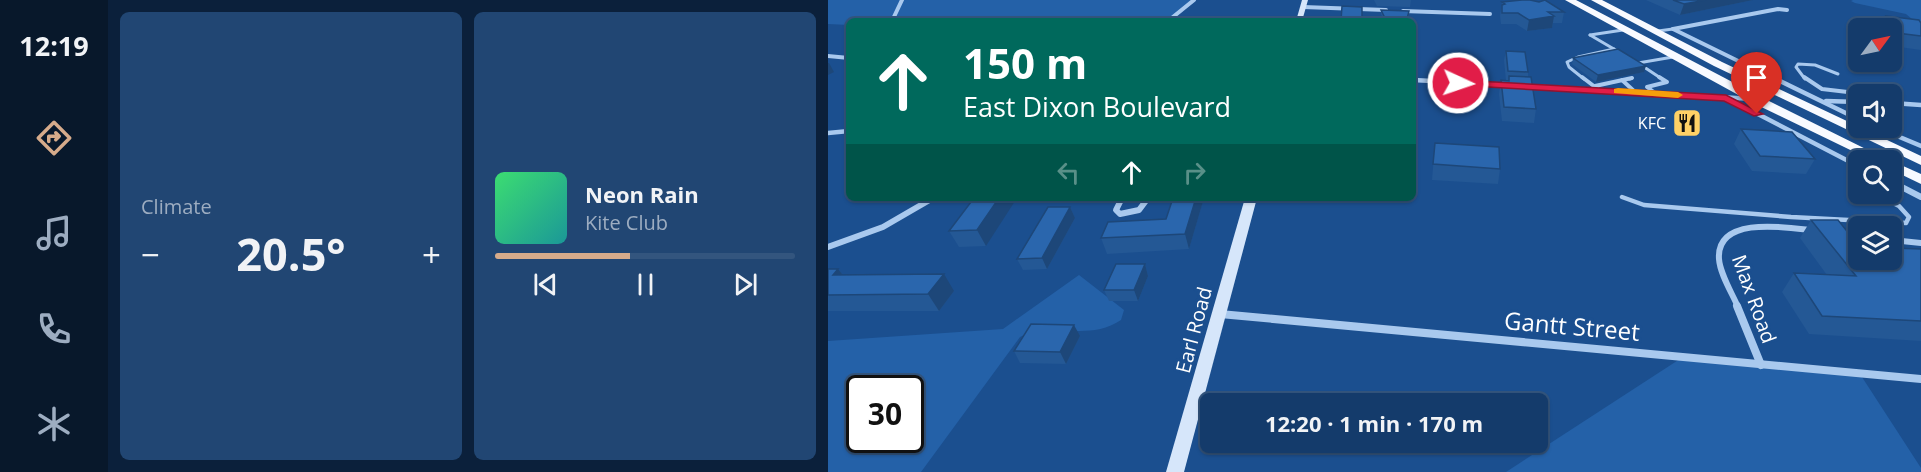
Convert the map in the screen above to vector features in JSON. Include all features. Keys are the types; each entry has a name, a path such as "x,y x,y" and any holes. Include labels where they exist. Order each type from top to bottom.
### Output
{"highway":[{"path":"1569,0 1756,100 1860,150"},
{"path":"1595,0 1921,163"},
{"path":"1611,0 1618,8 1644,26"},
{"path":"1628,32 1766,93 1789,99"},
{"path":"1756,100 1784,105 1921,163"},
{"path":"1902,170 1921,180"}],"main road":[{"path":"1300,18 1304,3"},
{"name":"Earl Road","path":"1174,472 1250,201"}],"street":[{"path":"893,18 902,0"},
{"path":"1172,18 1194,0"},
{"path":"1304,3 1490,14"},
{"path":"1673,29 1778,9 1787,10"},
{"path":"1673,29 1848,114"},
{"path":"828,56 846,58"},
{"path":"1416,80 1597,88 1756,100"},
{"path":"1726,98 1848,161"},
{"path":"1789,99 1848,102"},
{"path":"1902,104 1921,105"},
{"path":"828,133 846,130"},
{"path":"1902,138 1921,146"},
{"path":"1902,187 1921,197"},
{"path":"828,247 852,241 881,228 929,201"},
{"path":"1120,201 1116,210 1120,214 1140,210 1146,201"},
{"name":"Max Road","path":"1761,365 1719,261 1720,244 1730,234 1743,228 1773,227 1813,230"},
{"path":"1836,233 1848,235"},
{"path":"1902,241 1921,243"},
{"name":"Gantt Street","path":"1219,314 1921,379"}],"lane":[{"path":"1655,32 1673,29"},
{"path":"1626,56 1590,34 1628,32"},
{"path":"1614,49 1578,57 1567,62 1569,67 1597,88 1632,78"},
{"path":"1638,63 1674,57"},
{"path":"1632,60 1667,82 1647,87 1655,93"},
{"path":"1838,74 1815,64 1802,63 1796,67 1811,84 1820,89 1848,92"},
{"path":"1622,80 1635,92"},
{"path":"1622,197 1644,205 1802,218 1906,223 1910,217 1893,204"}],"shaded area":[{"path":"828,0 1194,0 1172,18 846,18 846,25 828,24"},
{"path":"1921,0 1921,37 1912,19 1906,14 1855,3 1851,1"},
{"path":"1079,275 1124,310 1121,320 1096,330 1045,331 1020,337 921,472 828,472 828,341 1003,329"},
{"path":"1683,357 1860,374 1921,468 1921,472 1506,472 1535,453 1548,453 1548,445"}],"building":[{"path":"1522,0 1539,2 1545,0 1564,12 1548,12 1554,16 1529,20 1518,13 1502,13 1502,5 1505,4 1502,2"},
{"path":"1673,0 1706,0 1684,4"},
{"path":"1342,6 1362,7 1362,18 1341,18"},
{"path":"1381,10 1409,11 1407,18 1385,18"},
{"path":"1886,16 1919,20 1921,36 1902,34 1902,18 1887,18"},
{"path":"1618,49 1646,66 1598,75 1573,58"},
{"path":"1506,51 1525,52 1528,72 1508,71"},
{"path":"1509,76 1531,77 1536,109 1504,107 1501,80 1509,81"},
{"path":"1741,129 1792,132 1815,159 1760,156"},
{"path":"1435,143 1499,147 1500,169 1433,164"},
{"path":"972,201 997,201 977,230 949,231"},
{"path":"1172,201 1195,201 1185,234 1101,238 1108,222 1166,219"},
{"path":"1048,207 1070,207 1042,258 1017,259"},
{"path":"1811,220 1838,220 1848,232 1848,266"},
{"path":"1902,248 1921,249 1921,321 1822,316 1794,273 1856,276 1851,270 1902,270"},
{"path":"1116,264 1145,264 1134,290 1104,290"},
{"path":"828,269 838,269 833,275 944,274 928,294 828,295"},
{"path":"1031,324 1074,325 1060,352 1014,351"}],"slow traffic":[{"path":"1618,91 1678,95"}],"place":[{"name":"KFC","path":"1687,123"}],"route":[{"path":"1458,83 1726,98 1757,114"}]}
